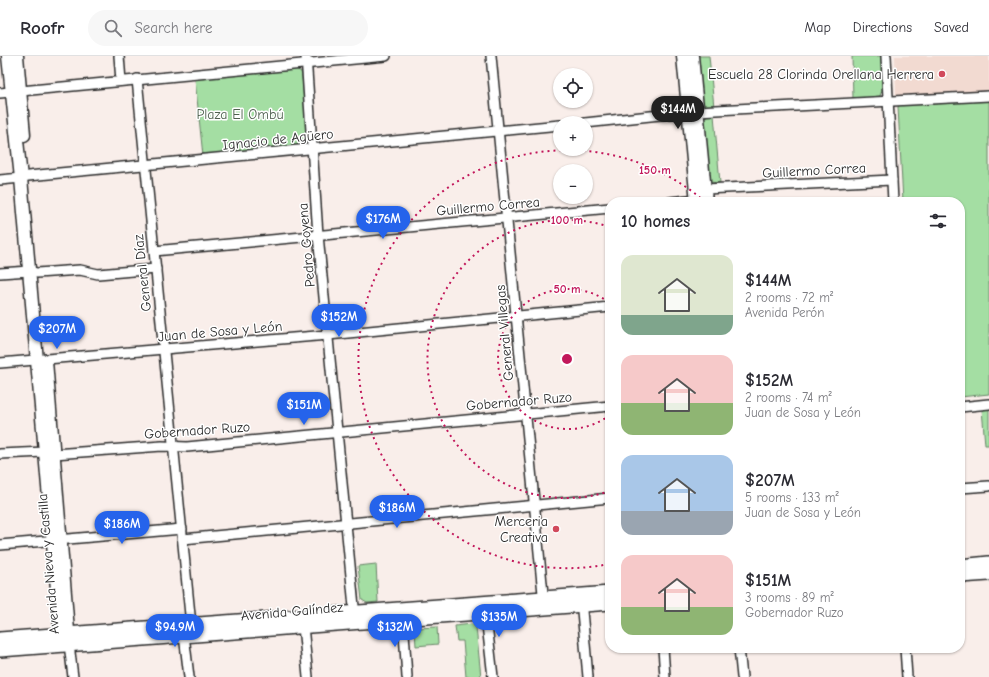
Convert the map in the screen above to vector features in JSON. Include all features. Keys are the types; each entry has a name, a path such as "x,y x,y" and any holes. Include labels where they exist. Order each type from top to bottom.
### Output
{"main road":[{"path":"965,565 989,563"},
{"path":"965,576 989,574"},
{"name":"Avenida Galíndez","path":"0,640 67,638 188,630 580,600 605,594"},
{"name":"Avenida Galíndez","path":"580,600 605,602"},
{"name":"Avenida Galíndez","path":"188,630 303,626 355,617 403,618 485,607"},
{"name":"Avenida Galíndez","path":"0,650 67,638"}],"street":[{"name":"Avenida Nieva y Castilla","path":"8,56 11,92 25,177 67,638"},
{"name":"Avenida Nieva y Castilla","path":"11,92 17,56"},
{"path":"119,56 121,81"},
{"path":"11,92 306,60 386,56"},
{"name":"General Villegas","path":"491,56 544,603"},
{"path":"683,56 705,189 702,197"},
{"path":"692,56 693,112 700,197"},
{"path":"886,56 893,197"},
{"name":"Pedro Goyena","path":"306,60 318,236 355,617"},
{"name":"General Díaz","path":"137,79 182,534 188,630 189,677"},
{"path":"593,122 693,112 989,96"},
{"name":"Ignacio de Agüero","path":"0,180 553,126"},
{"name":"Guillermo Correa","path":"705,189 892,180"},
{"name":"Guillermo Correa","path":"154,251 605,208"},
{"path":"0,273 80,270 98,274 156,269"},
{"name":"Juan de Sosa y León","path":"0,363 328,335 605,307"},
{"path":"965,406 989,404"},
{"name":"Gobernador Ruzo","path":"0,454 187,447 605,406"},
{"path":"965,488 989,486"},
{"path":"0,545 57,540 345,524 605,498"},
{"path":"580,600 588,677"},
{"path":"485,607 493,677"},
{"path":"403,618 407,677"},
{"path":"303,626 308,677"},
{"path":"67,638 73,677"},
{"path":"663,653 665,677"},
{"path":"740,653 742,677"},
{"path":"905,653 907,677"}],"shaded area":[{"name":"Escuela 28 Clorinda Orellana Herrera","path":"895,56 989,56 989,92 899,97 896,94"}],"green space":[{"path":"696,56 709,56 714,107 703,106 700,102"},
{"path":"852,56 881,56 882,90 880,96 853,99"},
{"name":"Plaza El Ombú","path":"296,69 301,72 302,76 307,140 304,144 203,156 195,79"},
{"path":"989,100 989,394 965,396 965,197 903,197 898,107 900,104"},
{"path":"708,115 714,115 720,183 710,182 704,118"},
{"path":"982,409 989,409 989,445 985,445"},
{"path":"376,564 378,602 367,603 362,600 358,566"},
{"path":"472,624 476,627 481,677 466,677 463,641 457,641 455,626"},
{"path":"437,627 438,644 416,646 415,631 417,628"}],"place":[{"name":"Escuela 28 Clorinda Orellana Herrera","path":"942,74"},
{"name":"Merceria Creativa","path":"556,529"}]}
